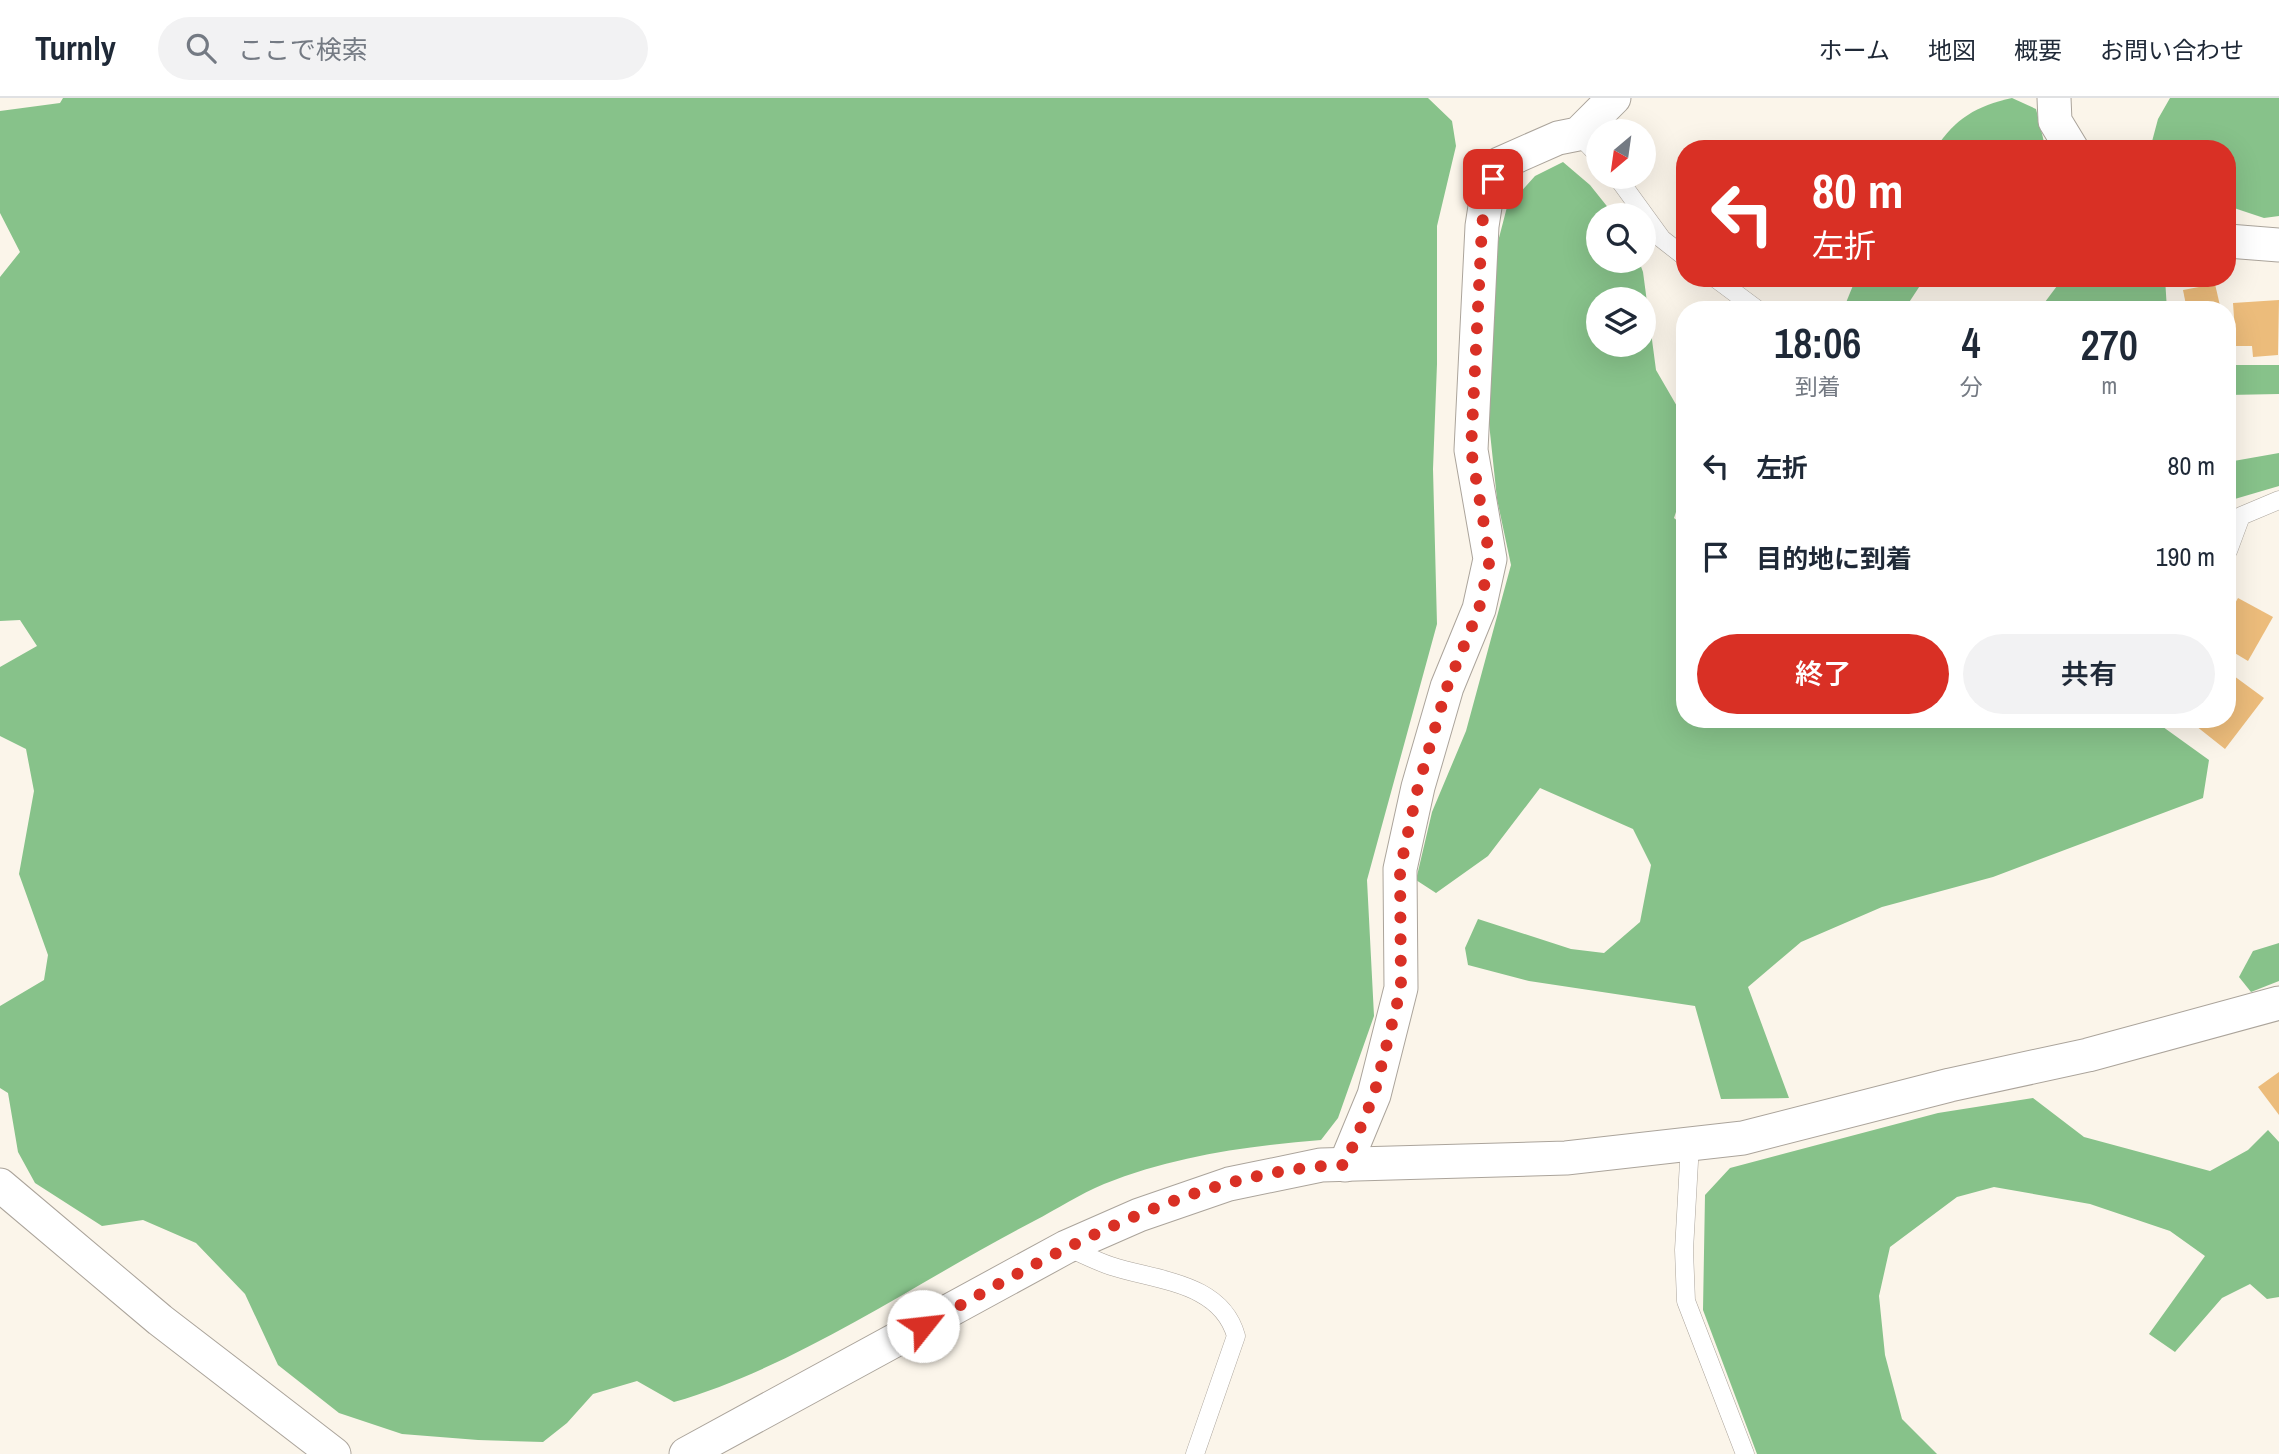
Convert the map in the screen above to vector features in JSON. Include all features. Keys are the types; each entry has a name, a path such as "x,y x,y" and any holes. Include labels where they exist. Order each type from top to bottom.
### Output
{"street":[{"path":"1602,119 1614,98"},
{"path":"2054,98 2055,121 2067,140"},
{"path":"1345,1165 1374,1095 1401,988 1400,869 1418,787 1447,687 1479,609 1490,559 1471,450 1479,274 1486,194 1499,163 1558,138 1586,145"},
{"path":"2236,242 2279,245"},
{"path":"686,1454 1066,1247 1139,1215 1229,1184 1321,1165 1566,1158 1743,1138 1950,1085 2088,1055 2279,1003"},
{"path":"0,1185 160,1320 334,1454"}],"lane":[{"path":"1626,189 1662,239 1676,250"},
{"path":"1727,287 1746,301"},
{"path":"2236,529 2241,516 2279,500"},
{"path":"1690,1144 1685,1250 1686,1301 1745,1454"},
{"path":"1066,1247 1112,1266 1169,1281 1207,1295 1231,1318 1236,1336 1195,1454"}],"green space":[{"path":"63,98 1428,98 1452,121 1456,146 1437,226 1437,364 1433,469 1437,624 1367,880 1374,1016 1338,1118 1321,1140 1266,1145 1184,1159 1104,1184 812,1345 767,1367 674,1402 637,1381 593,1394 567,1423 543,1442 402,1434 339,1413 278,1365 245,1294 196,1243 143,1220 102,1226 35,1183 18,1152 8,1093 0,1088 0,1006 44,980 48,955 19,874 34,791 26,749 0,736 0,667 37,646 20,620 0,621 0,277 20,252 0,213 0,111 60,103"},
{"path":"2012,98 2036,109 2044,140 1942,140 1959,121 1988,105"},
{"path":"2170,98 2279,98 2279,216 2264,218 2236,209 2236,140 2152,140 2158,119"},
{"path":"1563,162 1586,182 1586,189 1593,189 1604,203 1586,203 1586,273 1643,273 1645,287 1586,287 1586,357 1654,357 1656,370 1676,404 1676,728 2165,728 2209,760 2203,798 1993,877 1882,907 1801,942 1748,987 1789,1098 1721,1099 1695,1006 1529,981 1468,965 1465,948 1478,919 1571,949 1604,953 1640,922 1651,865 1633,829 1540,788 1488,856 1436,893 1416,880 1432,812 1466,731 1511,565 1497,499 1489,423 1493,261 1507,207 1535,176"},
{"path":"1852,287 1919,287 1910,301 1847,301"},
{"path":"2056,287 2166,287 2166,301 2046,301"},
{"path":"2236,365 2279,365 2279,394 2236,395"},
{"path":"2279,453 2279,486 2236,499 2236,461"},
{"path":"2279,943 2279,981 2251,992 2239,977 2253,951"},
{"path":"2033,1098 2084,1137 2210,1171 2248,1150 2268,1130 2279,1142 2279,1297 2267,1299 2250,1284 2222,1298 2175,1352 2149,1334 2205,1256 2170,1231 2090,1204 1994,1187 1957,1197 1890,1247 1879,1296 1885,1355 1902,1419 1937,1454 1757,1454 1703,1310 1705,1195 1730,1168 1938,1113"}],"building":[{"path":"2216,287 2219,301 2185,301 2183,290"},
{"path":"2279,300 2278,355 2253,357 2252,346 2236,346 2236,303"},
{"path":"2238,598 2273,617 2248,661 2236,654"},
{"path":"2236,677 2264,698 2225,749 2199,728 2236,728"},
{"path":"2279,1072 2279,1115 2258,1087"}],"route":[{"path":"923,1326 1066,1247 1139,1215 1229,1184 1321,1165 1345,1165 1374,1095 1401,988 1400,869 1418,787 1447,687 1479,609 1490,559 1471,450 1482,226 1486,194 1493,179"}]}
